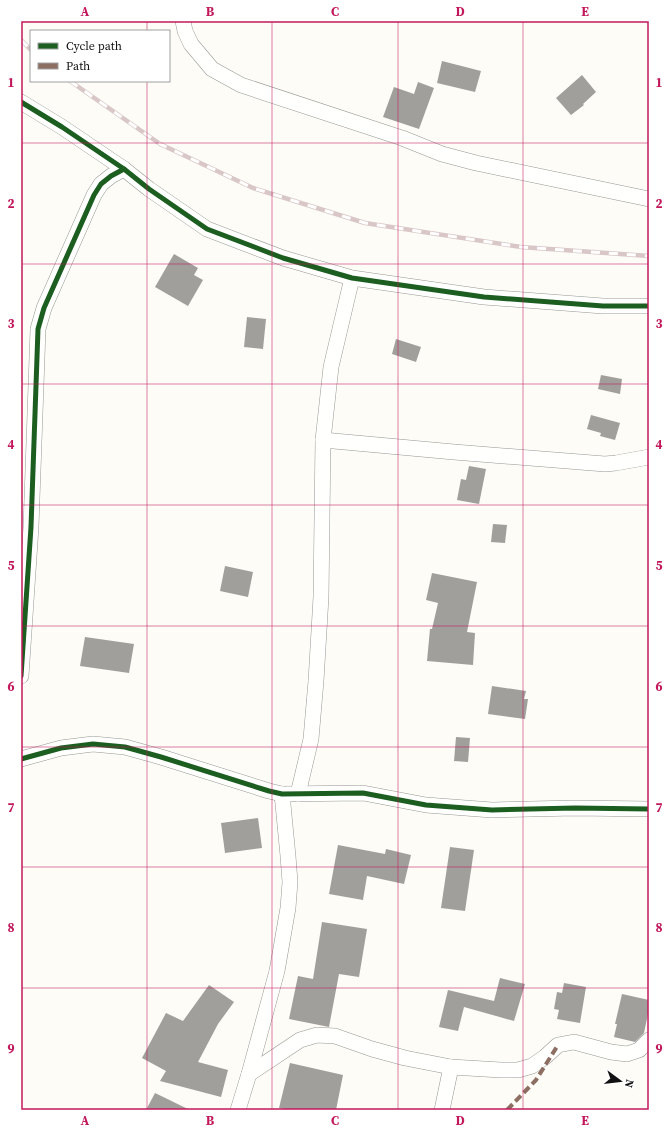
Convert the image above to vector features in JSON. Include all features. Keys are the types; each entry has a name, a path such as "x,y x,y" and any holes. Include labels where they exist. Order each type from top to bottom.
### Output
{"street":[{"path":"183,21 185,31 191,44 212,70 241,85 402,138 442,154 476,163 649,199"},
{"path":"21,102 62,127 124,169 149,189 207,229 284,258 352,278 484,297 603,306 649,306"},
{"path":"21,676 32,527 38,329 44,308 94,195 101,184 124,169"},
{"path":"298,794 311,739 316,681 321,597 323,440 331,367 352,278"},
{"path":"323,440 605,464 649,457"},
{"path":"21,759 61,748 93,744 125,747 282,794 363,793 426,805 492,810 575,808 649,809"},
{"path":"238,1110 250,1074 277,971 288,908 290,875 282,794"},
{"path":"250,1074 300,1040 317,1036 334,1036 405,1058 451,1067 518,1070 532,1066 546,1057 558,1045 574,1042 611,1052 627,1054 639,1050 649,1040"},
{"path":"442,1110 451,1067"}],"building":[{"path":"442,61 481,71 475,92 437,83"},
{"path":"582,75 596,92 583,104 584,105 571,115 556,98"},
{"path":"418,82 434,88 419,129 383,117 394,87 414,94"},
{"path":"174,254 198,268 194,275 203,280 188,306 155,287"},
{"path":"247,317 266,319 263,349 244,347"},
{"path":"396,339 421,347 416,362 392,354"},
{"path":"601,375 622,379 620,394 598,389"},
{"path":"591,415 620,423 615,440 600,436 601,433 587,429"},
{"path":"469,466 486,469 479,504 457,500 461,479 466,480"},
{"path":"493,524 507,525 505,543 491,542"},
{"path":"225,566 253,572 248,597 220,591"},
{"path":"432,573 477,582 467,632 475,633 473,665 427,661 430,629 432,629 438,603 426,600"},
{"path":"85,637 134,644 129,673 80,666"},
{"path":"492,686 526,691 524,699 528,699 525,719 488,714"},
{"path":"456,737 470,738 468,762 454,761"},
{"path":"258,818 262,848 225,853 221,823"},
{"path":"338,845 385,854 386,849 411,855 404,884 367,876 363,900 329,894"},
{"path":"450,847 474,850 465,911 441,908"},
{"path":"322,922 367,929 359,977 339,974 329,1027 289,1019 298,976 313,979"},
{"path":"500,978 525,984 514,1021 464,1007 458,1031 439,1027 448,990 494,1001"},
{"path":"564,983 586,987 580,1023 557,1019 559,1010 554,1009 557,992 562,993"},
{"path":"209,985 234,1002 218,1024 198,1062 228,1070 221,1097 160,1081 166,1071 142,1058 166,1013 183,1021"},
{"path":"622,994 649,1000 649,1009 644,1033 635,1042 614,1037 617,1024 615,1024"},
{"path":"290,1063 343,1075 336,1110 290,1110 279,1108"},
{"path":"155,1093 190,1110 146,1110"}],"railway":[{"path":"21,40 30,49"},
{"path":"71,82 160,144 253,188 365,223 521,247 649,256"}],"marked path":[{"path":"507,1110 536,1080 558,1045"}],"cycle path":[{"path":"21,102 62,127 124,169 149,189 207,229 283,258 352,278 484,297 603,306 649,306"},
{"path":"21,676 31,527 38,329 44,308 94,195 101,184 111,176 124,169"},
{"path":"21,759 61,748 93,744 125,747 282,794 363,793 426,805 492,810 575,808 649,809"}]}
